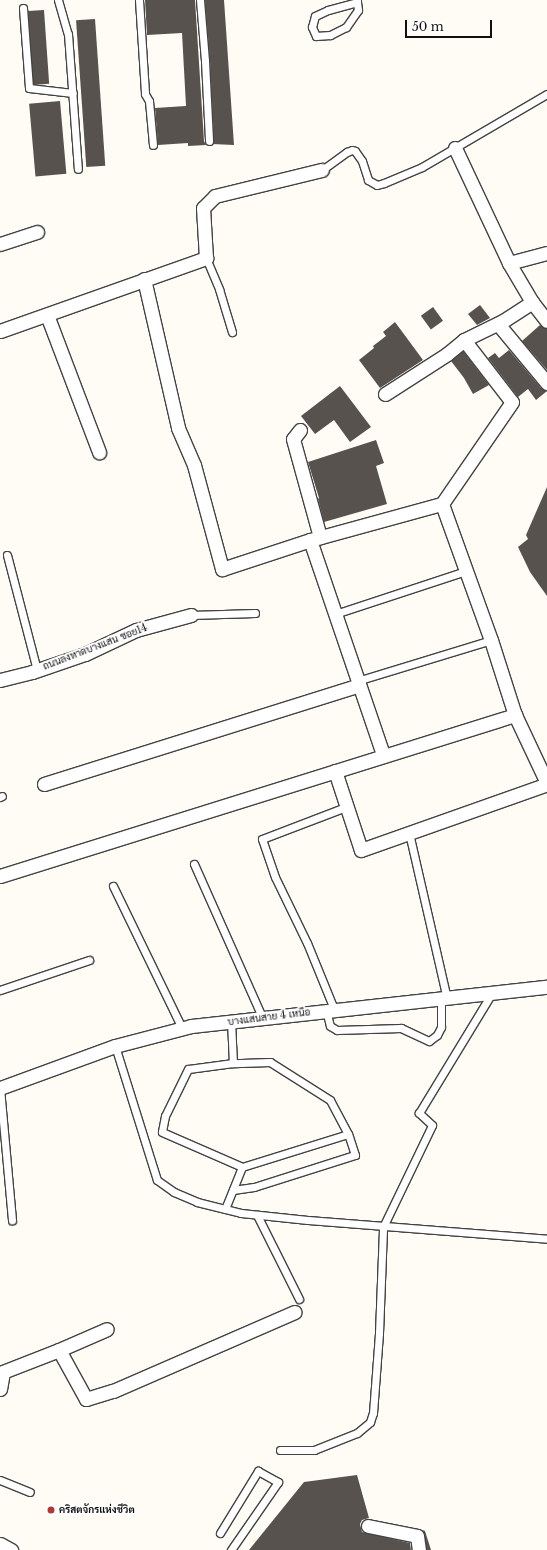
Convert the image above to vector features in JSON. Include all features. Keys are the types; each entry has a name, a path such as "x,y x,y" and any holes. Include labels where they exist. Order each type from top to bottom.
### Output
{"street":[{"path":"455,148 509,263 532,302 547,321"},
{"path":"0,331 206,258 204,208 215,196 322,170"},
{"path":"0,244 37,232"},
{"path":"509,263 547,253"},
{"path":"144,279 178,428 194,465 222,569 315,538 442,504 512,402 464,340"},
{"path":"385,394 447,354 464,340 498,324 532,302"},
{"path":"47,315 99,452"},
{"path":"498,324 547,383"},
{"path":"300,430 294,439 315,538 335,614 383,755"},
{"path":"335,771 361,850 547,784 515,715 491,640 442,504"},
{"name":"ถนนลงหาดบางแสน ซอย14","path":"0,680 37,670 85,654 136,630 191,615"},
{"path":"44,784 358,683"},
{"path":"0,876 232,805 383,755 515,715"},
{"name":"บางแสนสาย 4 เหนือ","path":"0,1088 115,1046 182,1028 330,1009 444,999 547,987"},
{"path":"59,1350 86,1399 113,1390 295,1312"},
{"path":"0,1390 1,1372 59,1350 107,1329"},
{"path":"368,1526 417,1536 419,1550"}],"lane":[{"path":"58,0 68,34 78,169"},
{"path":"139,0 145,94 149,101 153,146"},
{"path":"200,0 206,61 209,141"},
{"path":"357,1 358,10 346,27 330,35 316,36 312,27 316,16 328,10 357,1"},
{"path":"23,8 29,88 73,93"},
{"path":"322,170 346,152 352,150 362,161 368,180 377,184 422,167 547,94"},
{"path":"206,258 219,289 232,332"},
{"path":"7,555 37,670"},
{"path":"335,614 466,571"},
{"path":"191,615 254,613"},
{"path":"358,683 491,640"},
{"path":"346,807 262,839 275,877 330,1009 330,1026 337,1030 401,1028 429,1042 437,1035 441,1027 444,999 409,833"},
{"path":"194,864 262,1017"},
{"path":"113,886 182,1028"},
{"path":"0,990 89,960"},
{"path":"280,1450 314,1450 357,1433 370,1422 373,1413 375,1364 379,1333 383,1227 432,1125 420,1114 492,993"},
{"path":"231,1021 233,1063"},
{"path":"115,1046 157,1180 174,1192 197,1202 257,1215 383,1227 547,1239"},
{"path":"233,1190 254,1187 355,1155 348,1134 330,1100 270,1062 233,1063 188,1069 165,1116 162,1132 242,1167 348,1134"},
{"path":"0,1088 12,1220"},
{"path":"225,1209 242,1167"},
{"path":"257,1215 299,1299"},
{"path":"220,1533 258,1471 278,1482 231,1550"},
{"path":"0,1480 30,1492"}],"building":[{"path":"145,0 195,0 204,141 206,145 188,146 188,143 158,145 155,108 186,106 182,33 147,35"},
{"path":"205,0 224,0 234,145 212,144 214,141"},
{"path":"44,10 49,84 33,85 28,11"},
{"path":"95,19 105,166 86,167 76,20"},
{"path":"60,101 66,174 35,176 29,104"},
{"path":"480,305 490,318 477,325 468,314"},
{"path":"433,307 443,321 431,330 421,316"},
{"path":"395,322 423,360 380,388 359,360 386,336 383,332"},
{"path":"540,325 547,329 547,370 522,341"},
{"path":"509,350 541,388 547,391 536,400 528,389 518,397 488,358 495,353 499,358"},
{"path":"463,351 489,385 473,394 464,378 451,361"},
{"path":"340,386 371,427 350,442 334,420 315,434 301,416"},
{"path":"376,440 384,463 376,466 387,504 324,522 319,498 308,462"},
{"path":"547,487 547,596 530,572 518,547 528,539 526,535"},
{"path":"357,1475 369,1518 362,1520 360,1524 362,1532 410,1543 411,1550 249,1550 304,1482"},
{"path":"423,1530 425,1531 431,1550 427,1550"}],"place":[{"name":"คริสตจักรแห่งชีวิต","path":"51,1510"}]}
